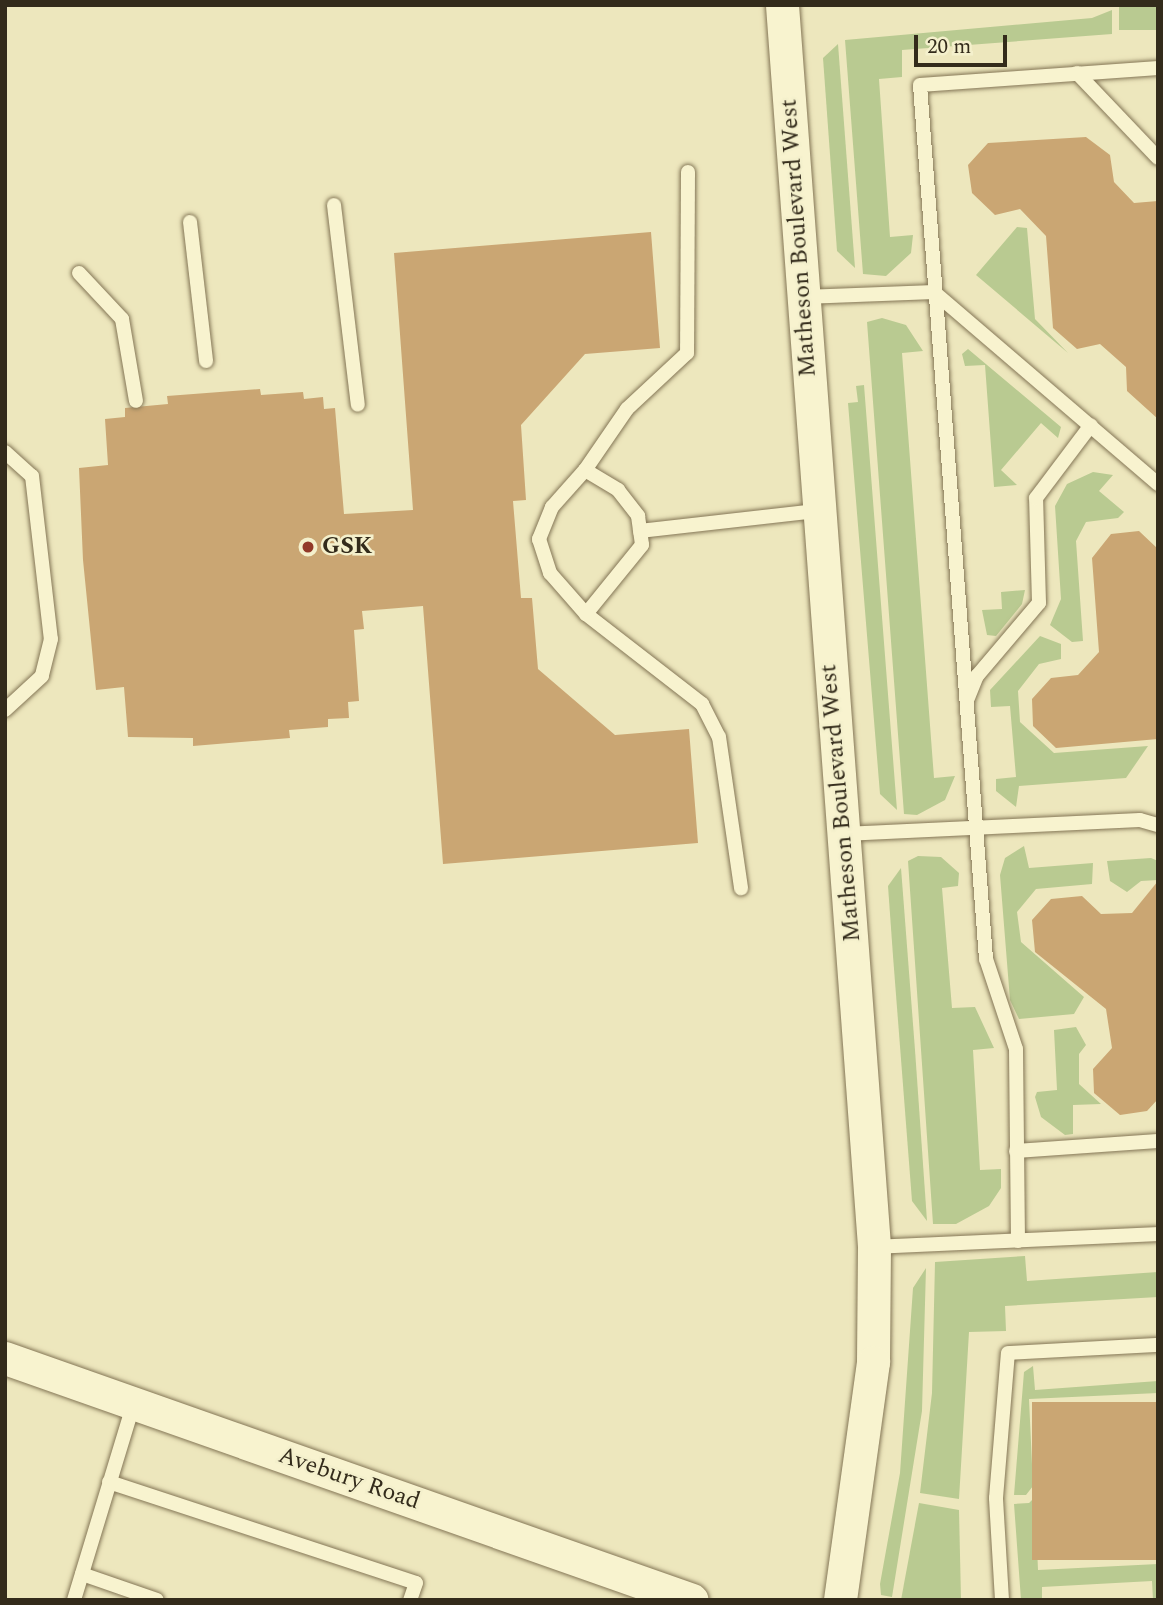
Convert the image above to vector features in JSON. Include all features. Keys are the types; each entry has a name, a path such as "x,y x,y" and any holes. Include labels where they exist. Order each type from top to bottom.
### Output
{"street":[{"name":"Matheson Boulevard West","path":"782,5 804,297 816,511 844,834 874,1247 873,1362 840,1600"},
{"name":"Avebury Road","path":"5,1358 692,1600"}],"lane":[{"path":"1018,1241 1016,1049 986,959 920,85 1158,68"},
{"path":"1077,74 1158,158"},
{"path":"688,172 687,353 627,409 585,470 552,507 539,538 550,573 586,614 702,704 719,737 741,888"},
{"path":"334,205 358,405"},
{"path":"190,222 206,361"},
{"path":"79,273 122,319 136,401"},
{"path":"804,297 934,292 1154,475"},
{"path":"966,701 977,676 1039,603 1036,498 1091,425"},
{"path":"5,452 32,477 51,639 42,676 5,710"},
{"path":"585,470 618,490 638,516 642,545 586,614"},
{"path":"640,531 816,511"},
{"path":"844,834 975,825 1140,820 1158,825"},
{"path":"1016,1151 1158,1141"},
{"path":"874,1247 1158,1234"},
{"path":"1002,1600 996,1498 1008,1353 1158,1345"},
{"path":"74,1600 134,1403"},
{"path":"110,1482 416,1583 410,1600"},
{"path":"82,1574 157,1600"}],"green space":[{"path":"1119,5 1158,5 1158,30 1119,30"},
{"path":"1112,10 1112,34 902,50 902,77 879,79 890,237 913,235 911,253 886,276 863,274 845,40 1092,18"},
{"path":"838,44 855,268 837,251 823,58"},
{"path":"1017,227 1027,228 1035,319 1068,353 976,275"},
{"path":"882,318 906,325 923,351 902,353 934,778 955,776 945,800 917,815 904,814 867,322"},
{"path":"968,349 1061,427 1058,438 1041,423 1001,470 1017,485 994,487 985,365 965,366 962,354"},
{"path":"864,385 897,810 880,794 848,403 858,402 856,386"},
{"path":"1093,472 1113,475 1099,491 1124,512 1118,518 1086,522 1076,541 1083,641 1072,642 1050,625 1061,599 1055,506 1067,484"},
{"path":"1025,590 1022,604 996,636 987,635 982,610 1002,609 1001,592"},
{"path":"1040,636 1061,644 1061,659 1039,664 1018,691 1020,722 1054,753 1148,746 1126,778 1019,786 1016,807 996,791 996,779 1016,777 1010,706 991,707 990,690"},
{"path":"1024,846 1029,868 1093,863 1092,884 1036,889 1017,912 1021,942 1084,997 1074,1014 1019,1019 1010,1000 1000,875 1005,858"},
{"path":"918,856 941,857 959,873 958,886 942,888 952,1008 975,1007 994,1048 973,1050 980,1170 1001,1169 1001,1188 989,1206 956,1224 933,1224 908,861"},
{"path":"1151,858 1158,861 1158,880 1141,881 1127,892 1110,881 1107,861"},
{"path":"901,868 927,1221 912,1201 893,956 888,886"},
{"path":"1076,1027 1086,1045 1079,1054 1079,1084 1101,1104 1073,1105 1073,1134 1065,1135 1041,1117 1035,1097 1037,1092 1057,1090 1054,1030"},
{"path":"1025,1256 1027,1281 1158,1272 1158,1297 1005,1306 1006,1331 969,1332 959,1499 920,1493 932,1393 935,1262"},
{"path":"926,1268 922,1411 892,1597 881,1595 880,1584 900,1473 913,1288"},
{"path":"1033,1366 1035,1390 1158,1381 1158,1393 1029,1399 1033,1486 1026,1495 1014,1495 1024,1372"},
{"path":"1035,1497 1038,1570 1158,1564 1158,1600 1153,1600 1152,1581 1042,1587 1042,1600 1021,1600 1014,1504 1029,1503"},
{"path":"919,1503 959,1510 961,1600 901,1600"}],"building":[{"path":"1086,137 1110,155 1114,182 1134,203 1158,201 1158,419 1127,391 1126,367 1100,344 1077,349 1053,328 1046,236 1020,209 995,215 972,193 968,165 988,143"},
{"name":"GSK","path":"651,232 660,348 585,354 521,425 526,500 513,501 521,598 532,598 538,669 615,735 689,729 698,843 443,864 423,606 362,611 364,629 354,630 359,701 348,702 349,718 328,719 328,727 289,730 290,738 193,746 193,738 128,737 124,687 96,690 83,560 79,468 108,465 105,419 125,417 125,408 168,404 167,396 260,389 261,395 303,392 304,399 323,397 324,409 335,408 344,514 413,510 394,253"},
{"path":"1139,531 1158,549 1158,739 1056,748 1033,726 1032,699 1051,678 1078,675 1099,652 1092,558 1111,534"},
{"path":"1158,881 1158,1099 1147,1111 1120,1115 1094,1093 1093,1069 1112,1048 1106,1009 1035,952 1032,920 1051,899 1082,896 1101,914 1132,913"},
{"path":"1032,1402 1158,1402 1158,1560 1032,1560"}],"place":[{"name":"GSK","path":"308,547"}]}
